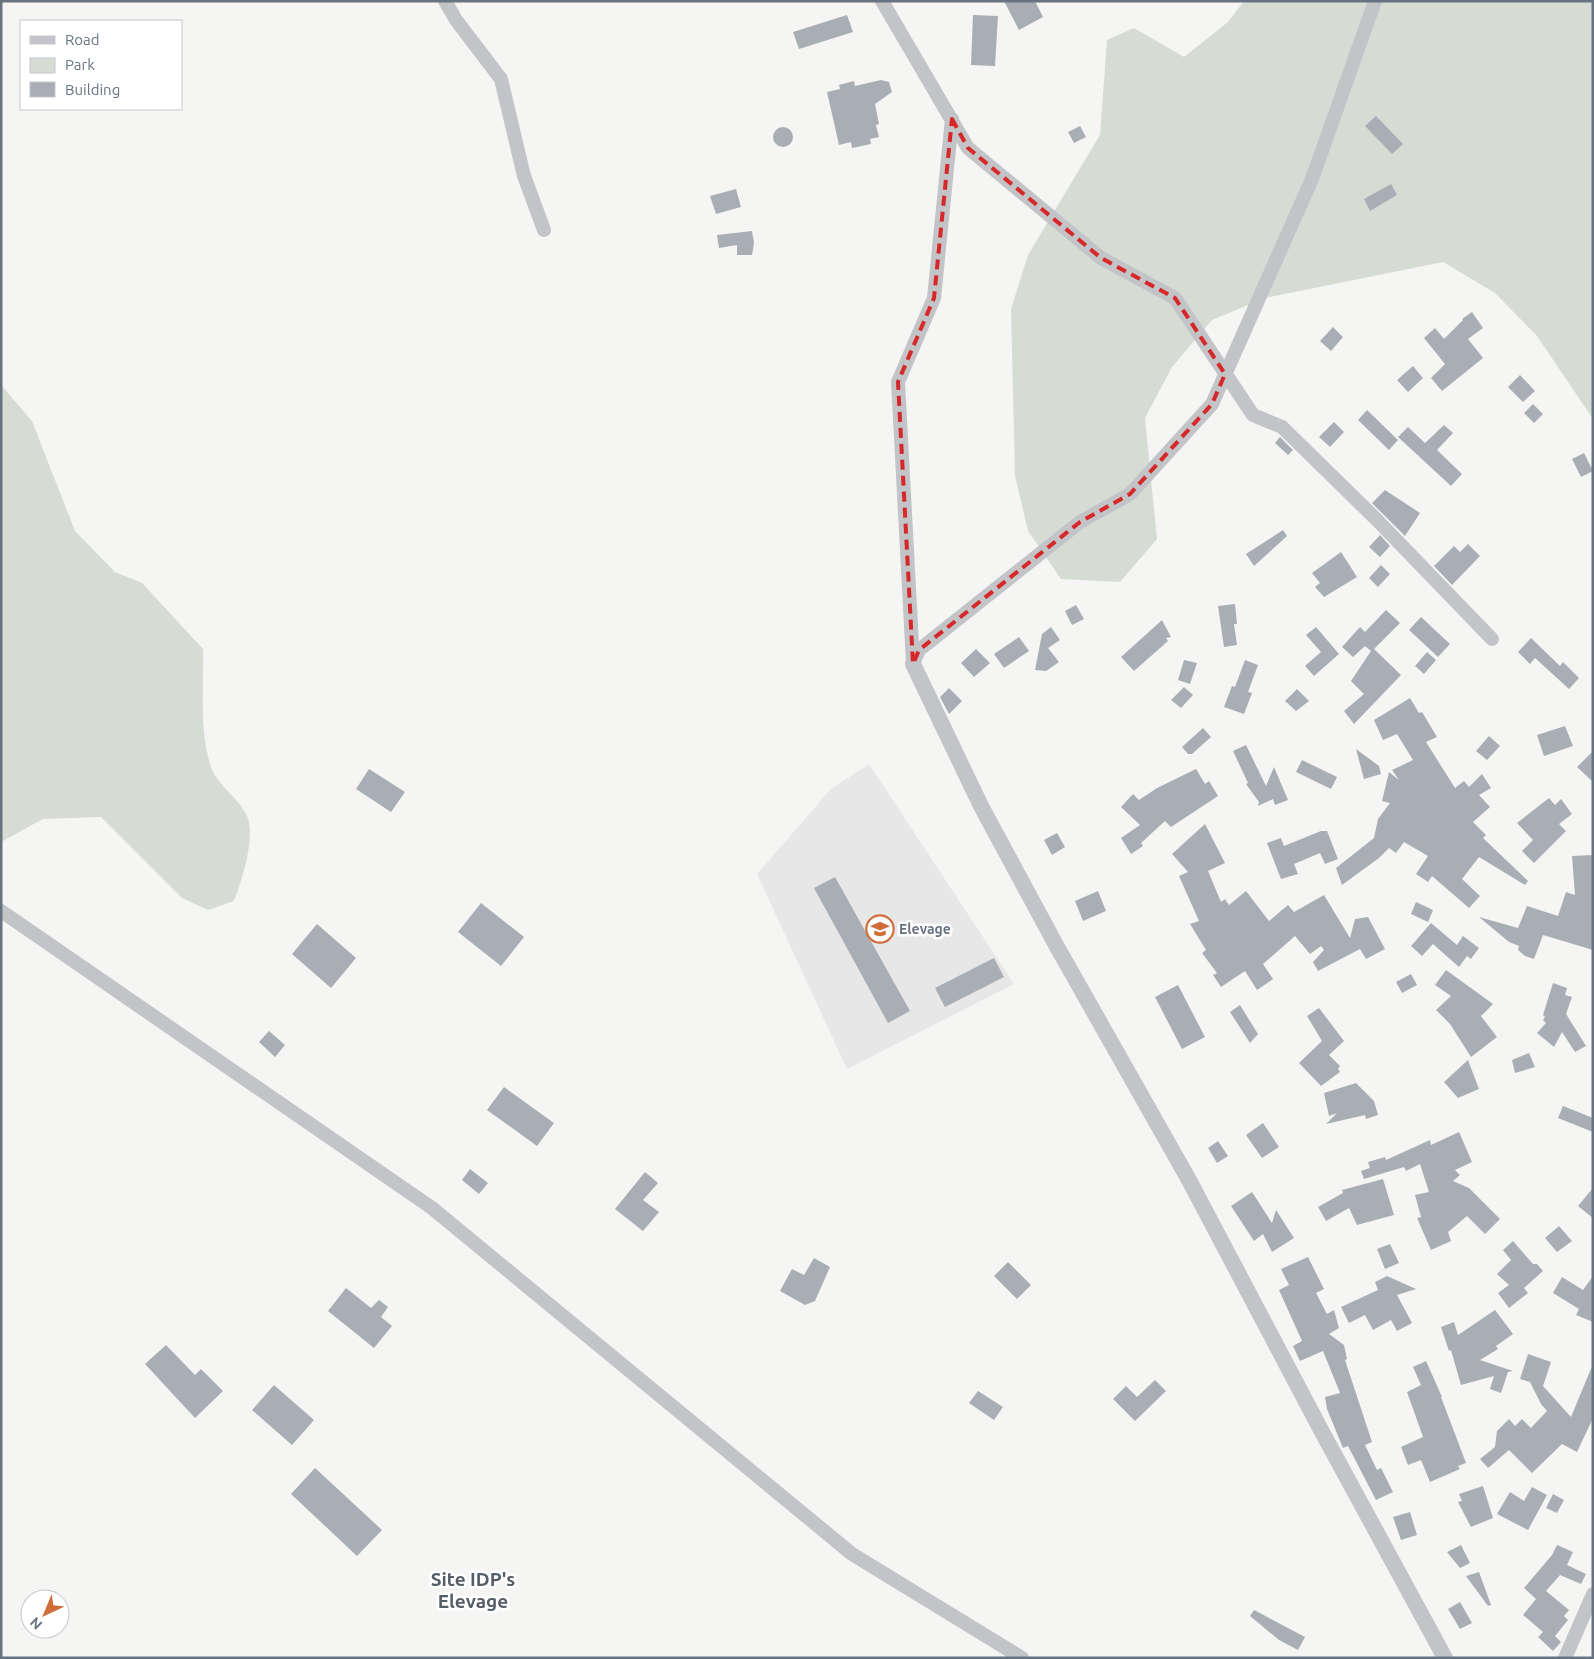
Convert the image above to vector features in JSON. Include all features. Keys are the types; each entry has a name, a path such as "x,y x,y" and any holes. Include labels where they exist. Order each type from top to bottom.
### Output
{"street":[{"path":"446,1 456,20 501,79 524,176 544,230"},
{"path":"882,1 968,148 1101,258 1175,298 1253,415 1282,427 1377,520 1492,639"},
{"path":"913,664 919,650 1073,528 1130,494 1212,404 1312,179 1375,1"},
{"path":"952,119 934,298 898,382 913,664 981,806 1051,936 1189,1180 1321,1430 1445,1658"},
{"path":"1,911 432,1208 852,1554 1022,1658"},
{"path":"1565,1658 1593,1594"}],"highlighted area":[{"path":"952,119 968,148 1101,258 1175,298 1225,374 1212,404 1130,494 1080,522 919,650 913,664 898,382 934,298"}],"shaded area":[{"name":"Elevage","path":"869,764 1014,984 847,1069 757,874 831,789"}],"green space":[{"path":"1244,1 1593,1 1593,419 1537,336 1495,293 1443,262 1265,298 1212,320 1172,367 1145,418 1157,539 1120,582 1061,579 1028,531 1015,476 1011,309 1028,255 1100,135 1107,40 1134,28 1184,57 1228,22"},
{"path":"1,385 32,421 75,531 115,572 142,583 203,649 203,724 207,753 214,774 239,803 247,816 249,825 250,835 247,858 234,901 208,910 182,898 101,817 43,819 1,842"}],"building":[{"path":"1004,1 1035,1 1043,17 1019,30"},
{"path":"847,15 853,32 799,49 793,32"},
{"path":"973,15 998,16 995,66 971,65"},
{"path":"881,80 889,82 892,92 875,104 879,124 876,125 879,137 870,139 871,144 852,148 851,142 839,145 827,92 840,89 839,85 854,81 855,86"},
{"path":"1376,116 1403,144 1392,154 1365,126"},
{"path":"1080,126 1086,137 1074,143 1068,132"},
{"path":"783,127 790,130 793,137 790,144 783,147 776,144 773,137 776,130"},
{"path":"1391,184 1397,195 1370,211 1364,199"},
{"path":"736,189 741,207 716,214 710,196"},
{"path":"752,231 754,243 752,255 737,255 737,245 719,248 717,235"},
{"path":"1472,312 1483,328 1468,339 1483,358 1442,391 1431,378 1445,364 1424,338 1435,328 1444,339 1462,319"},
{"path":"1333,327 1343,337 1331,351 1320,341"},
{"path":"1413,366 1423,378 1408,392 1397,380"},
{"path":"1520,375 1535,391 1523,402 1508,387"},
{"path":"1533,404 1543,414 1534,423 1524,413"},
{"path":"1367,410 1398,440 1389,450 1358,420"},
{"path":"1334,422 1344,432 1330,447 1319,437"},
{"path":"1444,425 1453,433 1437,450 1462,474 1451,486 1398,437 1408,427 1425,443"},
{"path":"1280,437 1293,450 1288,455 1275,443"},
{"path":"1584,453 1593,471 1581,477 1572,459"},
{"path":"1385,490 1420,513 1405,536 1372,503"},
{"path":"1283,530 1287,536 1254,566 1246,554"},
{"path":"1380,535 1390,546 1380,557 1369,547"},
{"path":"1468,544 1480,556 1452,585 1434,566 1454,546 1460,552"},
{"path":"1341,552 1357,577 1324,597 1315,587 1320,583 1312,573"},
{"path":"1381,565 1390,574 1378,587 1369,578"},
{"path":"1235,604 1237,624 1234,624 1237,645 1224,647 1218,606"},
{"path":"1076,605 1084,619 1072,625 1065,611"},
{"path":"1386,610 1400,623 1374,649 1401,675 1354,724 1344,711 1364,694 1351,681 1371,651 1365,646 1353,657 1342,647 1360,627 1365,632"},
{"path":"1421,617 1450,644 1438,657 1409,630"},
{"path":"1162,620 1171,637 1166,638 1168,641 1134,671 1121,657"},
{"path":"1051,627 1060,640 1048,648 1059,662 1046,671 1035,670 1042,634"},
{"path":"1316,627 1339,654 1314,676 1305,666 1321,652 1306,635"},
{"path":"1019,637 1029,651 1004,668 994,654"},
{"path":"1531,638 1560,666 1563,662 1579,678 1569,689 1535,658 1530,664 1518,652"},
{"path":"976,649 990,663 974,677 961,663"},
{"path":"1427,652 1436,660 1424,674 1415,666"},
{"path":"1184,660 1197,663 1190,684 1178,680"},
{"path":"1245,660 1258,665 1248,692 1252,693 1244,714 1224,707 1232,686 1235,687"},
{"path":"1184,687 1193,695 1181,708 1171,700"},
{"path":"949,688 962,701 949,714 940,697"},
{"path":"1297,689 1309,701 1296,711 1285,701"},
{"path":"1410,698 1419,713 1422,712 1437,737 1426,742 1455,788 1464,781 1469,787 1482,774 1491,788 1479,795 1490,807 1473,822 1486,835 1483,838 1528,881 1525,885 1479,857 1462,879 1480,896 1469,908 1432,876 1428,882 1416,874 1428,856 1404,842 1396,853 1389,848 1379,858 1342,885 1336,868 1374,838 1378,819 1390,803 1382,801 1389,772 1399,780 1392,770 1413,760 1397,734 1383,740 1374,720"},
{"path":"1565,726 1573,746 1544,756 1537,735"},
{"path":"1203,728 1211,737 1192,754 1188,754 1182,747"},
{"path":"1489,736 1500,746 1487,760 1476,751"},
{"path":"1246,745 1266,786 1274,767 1288,800 1275,805 1273,799 1258,806 1259,802 1246,784 1248,783 1233,751"},
{"path":"1356,749 1379,766 1381,774 1364,779"},
{"path":"1593,751 1593,782 1577,767"},
{"path":"1302,760 1337,777 1331,789 1296,772"},
{"path":"369,769 405,792 391,812 356,789"},
{"path":"1196,769 1205,784 1209,781 1218,796 1171,827 1165,821 1141,843 1143,846 1131,854 1121,838 1140,825 1121,807 1133,794 1139,800 1157,788"},
{"path":"1549,798 1555,805 1561,799 1572,814 1559,824 1566,831 1534,863 1522,851 1533,840 1517,823"},
{"path":"1205,824 1225,863 1208,871 1221,902 1225,899 1229,905 1246,891 1269,921 1288,905 1294,912 1324,895 1350,938 1355,919 1368,917 1385,949 1366,959 1360,949 1318,971 1313,962 1324,950 1321,946 1310,954 1295,936 1263,964 1273,979 1257,990 1245,971 1221,987 1213,975 1217,973 1202,953 1206,950 1190,924 1199,921 1179,876 1188,872 1172,854"},
{"path":"1321,831 1327,831 1338,859 1325,864 1320,853 1294,864 1298,874 1281,879 1267,843 1281,838 1284,846"},
{"path":"1057,833 1065,847 1052,855 1044,840"},
{"path":"1593,855 1593,950 1543,935 1534,959 1525,956 1518,950 1519,946 1509,942 1479,917 1518,928 1527,906 1558,916 1566,892 1575,895 1572,856"},
{"path":"835,877 910,1011 888,1023 814,888"},
{"path":"1098,891 1106,911 1083,921 1075,901"},
{"path":"1416,902 1433,910 1428,922 1411,914"},
{"path":"481,903 524,937 501,966 458,932"},
{"path":"1431,923 1457,945 1463,936 1479,948 1471,959 1467,956 1459,967 1433,944 1422,956 1411,946"},
{"path":"317,924 356,958 331,988 292,954"},
{"path":"994,958 1004,977 945,1007 935,988"},
{"path":"1446,970 1493,1004 1481,1016 1497,1037 1471,1057 1450,1024 1436,1010 1451,996 1435,985"},
{"path":"1411,974 1417,985 1402,993 1396,982"},
{"path":"1553,983 1567,988 1565,995 1572,997 1566,1014 1586,1046 1575,1052 1562,1032 1554,1047 1537,1033 1546,1023 1543,1020 1545,1017 1543,1015"},
{"path":"1178,985 1205,1037 1182,1049 1155,997"},
{"path":"1240,1005 1258,1034 1250,1043 1230,1012"},
{"path":"1319,1008 1344,1041 1329,1055 1340,1066 1338,1069 1340,1072 1321,1086 1299,1063 1322,1041 1307,1016"},
{"path":"269,1031 285,1045 275,1057 259,1042"},
{"path":"1529,1053 1535,1067 1515,1073 1512,1060"},
{"path":"1468,1060 1479,1089 1458,1098 1444,1082"},
{"path":"1356,1083 1374,1101 1378,1115 1366,1119 1365,1115 1326,1124 1337,1113 1329,1116 1324,1093"},
{"path":"504,1087 554,1123 537,1146 487,1110"},
{"path":"1563,1106 1593,1118 1593,1132 1558,1118"},
{"path":"1263,1123 1279,1147 1262,1158 1246,1135"},
{"path":"1459,1132 1472,1162 1455,1170 1460,1175 1453,1181 1469,1188 1500,1219 1485,1234 1467,1216 1448,1232 1451,1241 1431,1250 1417,1218 1421,1217 1415,1195 1429,1192 1420,1164 1406,1171 1404,1167 1364,1179 1361,1171 1370,1168 1368,1162 1385,1157 1386,1160 1430,1140 1431,1145"},
{"path":"1218,1141 1228,1156 1217,1163 1208,1148"},
{"path":"470,1169 488,1183 479,1194 462,1180"},
{"path":"645,1172 658,1183 643,1200 659,1212 643,1231 615,1209"},
{"path":"1383,1179 1394,1215 1357,1225 1349,1208 1326,1221 1318,1207 1343,1193 1342,1190"},
{"path":"1593,1188 1593,1218 1578,1206"},
{"path":"1252,1192 1272,1223 1276,1210 1294,1238 1272,1252 1263,1234 1254,1241 1231,1206"},
{"path":"1559,1226 1572,1241 1557,1252 1545,1238"},
{"path":"1513,1241 1533,1264 1537,1264 1543,1271 1524,1288 1528,1293 1509,1308 1498,1293 1509,1285 1497,1274 1511,1260 1503,1250"},
{"path":"1390,1244 1399,1263 1385,1269 1377,1249"},
{"path":"1308,1257 1324,1289 1316,1293 1327,1314 1334,1310 1339,1328 1329,1334 1344,1345 1347,1359 1345,1360 1372,1442 1365,1445 1377,1470 1381,1468 1393,1492 1376,1500 1348,1446 1343,1448 1327,1409 1325,1397 1340,1393 1323,1351 1300,1361 1293,1346 1302,1341 1279,1290 1289,1285 1281,1269"},
{"path":"814,1258 830,1267 815,1301 805,1305 780,1291 792,1269 804,1275"},
{"path":"1008,1262 1031,1285 1017,1299 994,1276"},
{"path":"1387,1276 1416,1289 1397,1295 1412,1323 1397,1331 1391,1320 1373,1330 1365,1315 1349,1323 1341,1307 1378,1290 1375,1282"},
{"path":"1593,1276 1593,1322 1576,1315 1579,1309 1553,1293 1562,1277 1583,1290"},
{"path":"346,1288 371,1308 379,1300 388,1307 381,1317 392,1326 374,1348 328,1311"},
{"path":"1495,1310 1513,1334 1496,1346 1498,1349 1480,1360 1513,1371 1508,1372 1501,1393 1490,1389 1494,1376 1461,1385 1451,1350 1449,1351 1441,1327 1454,1322 1458,1335"},
{"path":"166,1345 195,1375 201,1369 223,1391 195,1418 145,1364"},
{"path":"1528,1354 1551,1362 1543,1386 1571,1417 1593,1364 1593,1418 1577,1452 1562,1444 1532,1473 1509,1450 1488,1468 1480,1459 1495,1447 1497,1431 1509,1419 1515,1426 1522,1419 1531,1428 1547,1411 1541,1404 1530,1382 1520,1379"},
{"path":"1426,1361 1442,1397 1466,1463 1458,1466 1460,1469 1430,1482 1421,1460 1408,1465 1401,1447 1423,1437 1407,1392 1421,1385 1413,1367"},
{"path":"1155,1380 1166,1391 1135,1421 1113,1399 1126,1386 1137,1397"},
{"path":"274,1385 314,1420 292,1445 252,1410"},
{"path":"978,1391 1003,1407 994,1420 969,1403"},
{"path":"315,1468 382,1530 357,1556 291,1494"},
{"path":"1483,1486 1493,1518 1471,1527 1458,1502 1462,1501 1459,1494"},
{"path":"1532,1487 1547,1495 1528,1530 1497,1514 1510,1492 1524,1501"},
{"path":"1553,1494 1564,1500 1557,1513 1546,1508"},
{"path":"1410,1512 1417,1535 1401,1540 1393,1517"},
{"path":"1461,1545 1470,1563 1460,1568 1447,1552"},
{"path":"1557,1545 1573,1552 1567,1565 1586,1574 1581,1584 1560,1575 1546,1591 1569,1610 1564,1616 1568,1620 1555,1636 1561,1642 1553,1651 1538,1637 1543,1632 1523,1615 1536,1599 1524,1588 1552,1555"},
{"path":"1479,1572 1491,1605 1488,1606 1466,1576"},
{"path":"1460,1602 1472,1623 1460,1629 1448,1609"},
{"path":"1254,1610 1305,1637 1298,1650 1279,1640 1250,1616"}],"place":[{"name":"Elevage","path":"880,929"}],"district":[{"name":"Site IDP's Elevage","path":"473,1590"}]}
